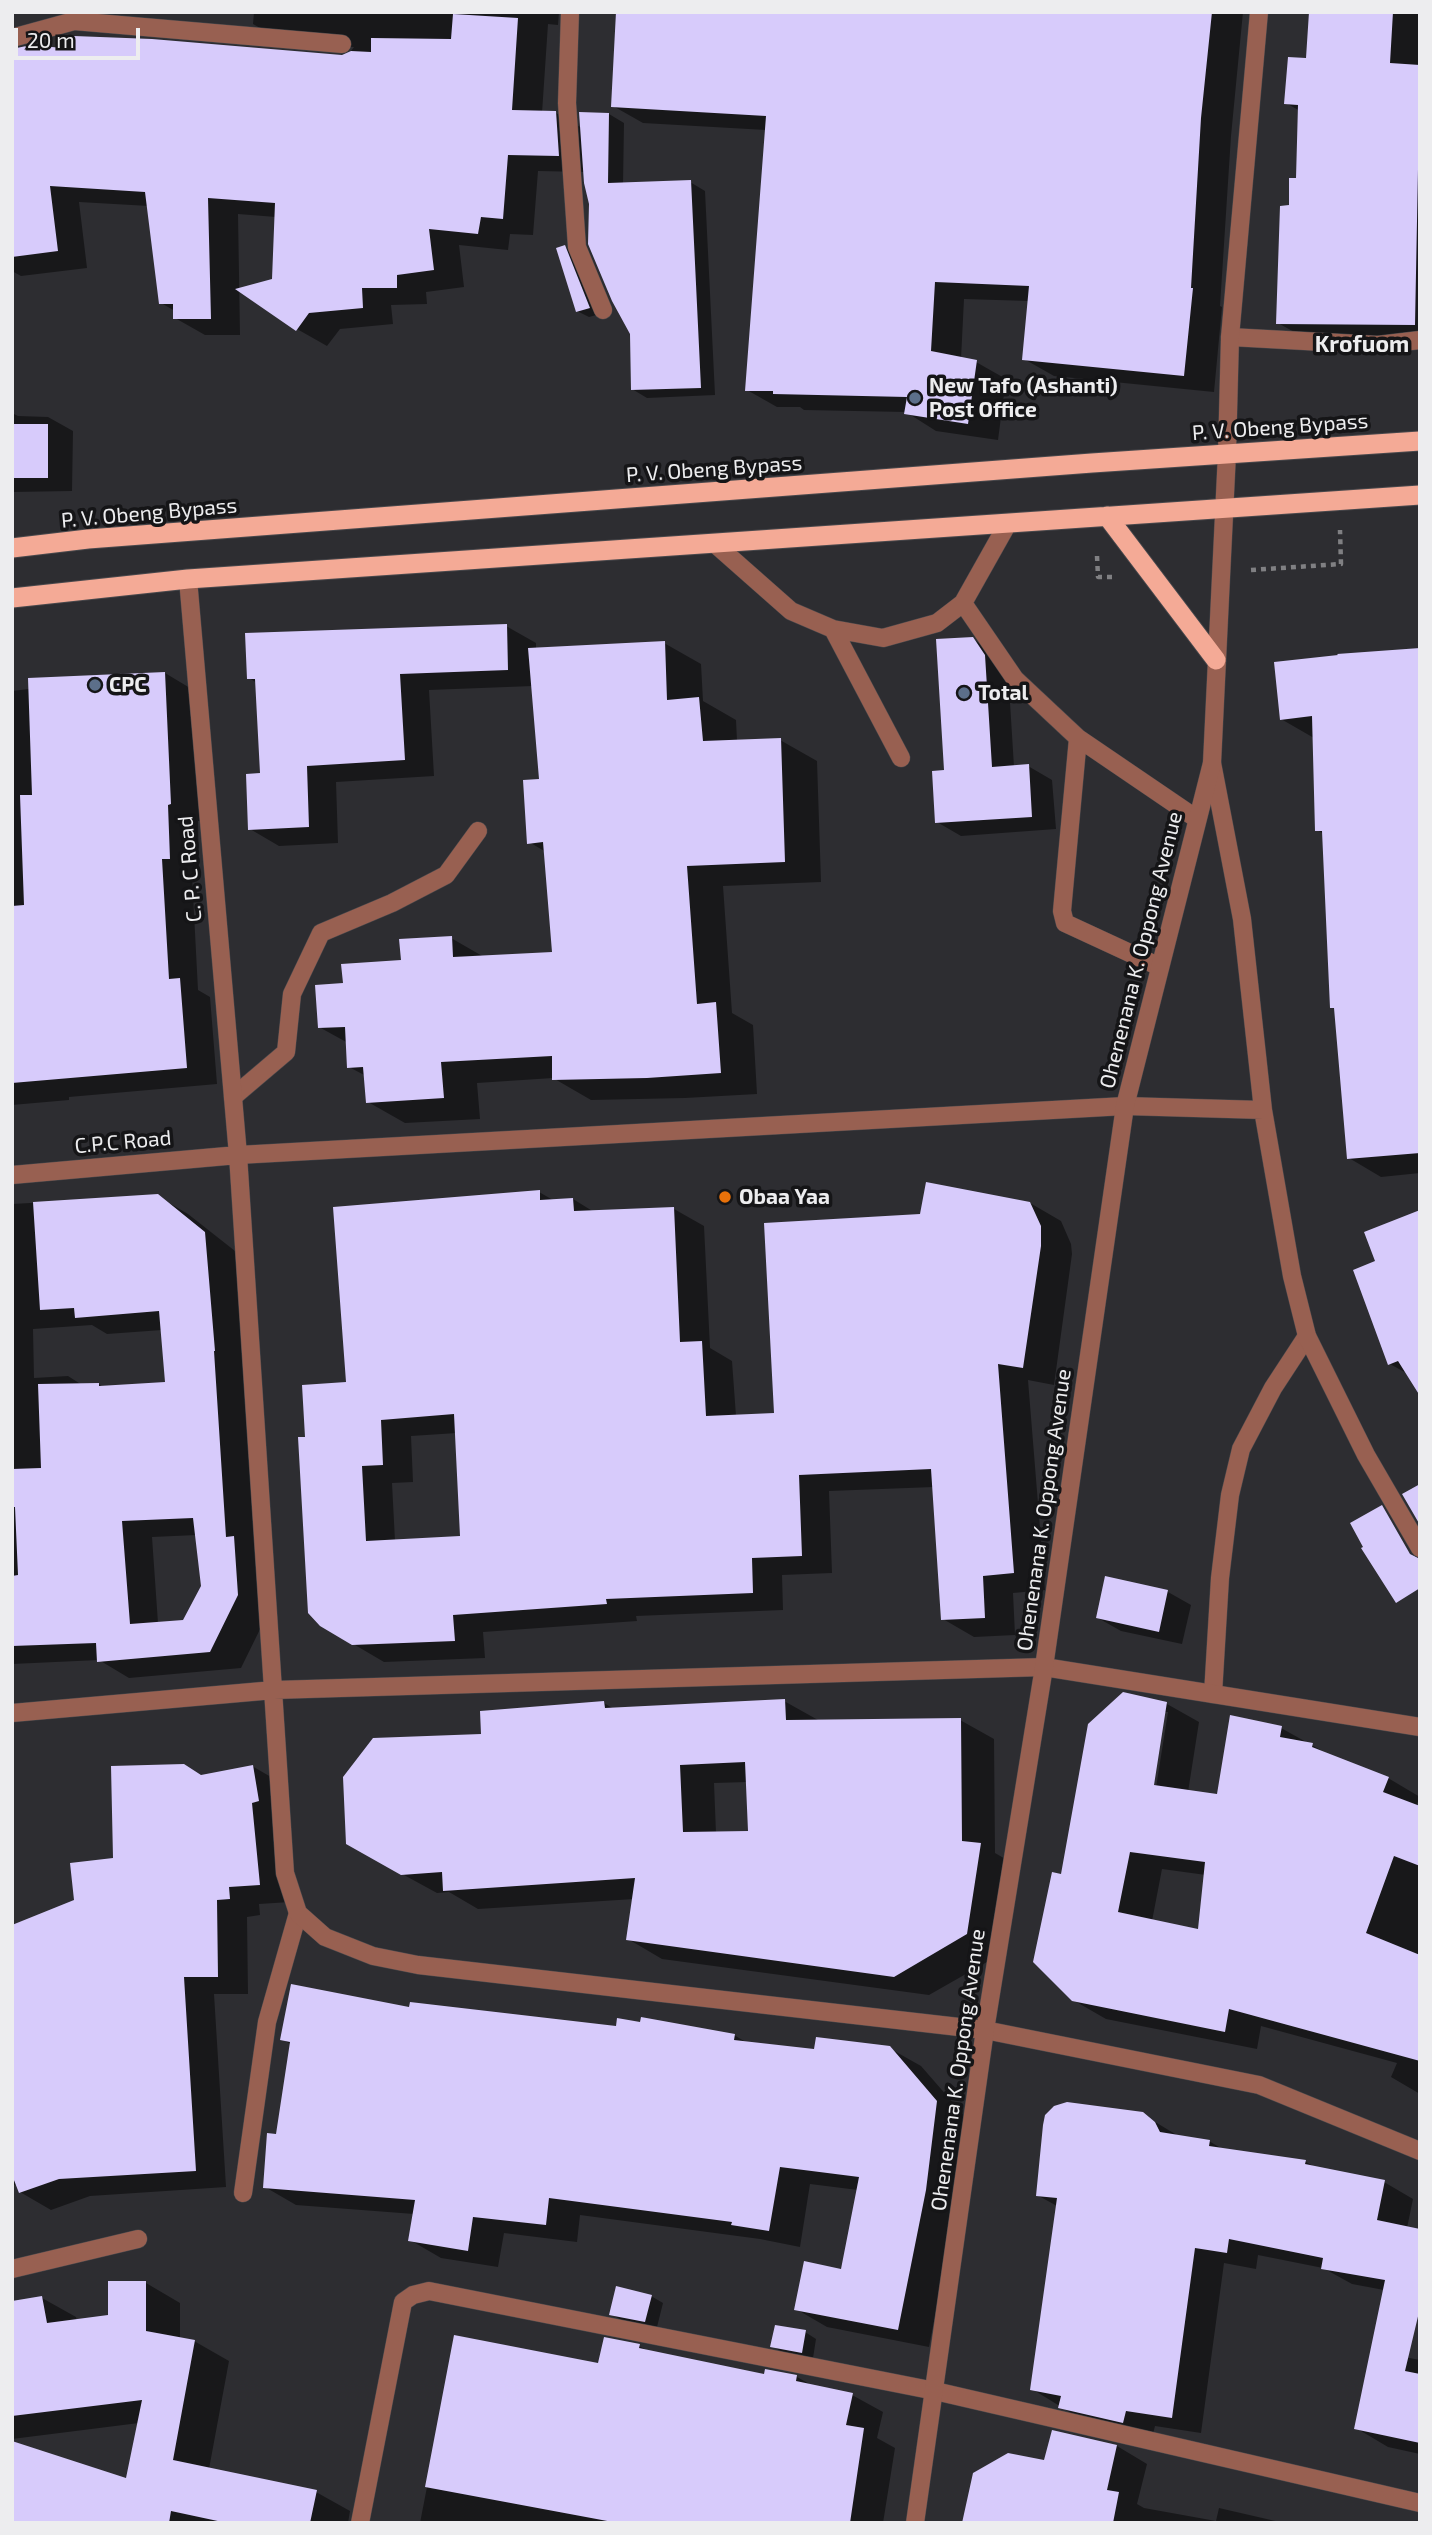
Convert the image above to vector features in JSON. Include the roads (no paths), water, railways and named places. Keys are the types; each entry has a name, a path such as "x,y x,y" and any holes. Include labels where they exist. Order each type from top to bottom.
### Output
{"highway":[{"name":"P. V. Obeng Bypass","path":"12,548 116,537 1227,453 1420,441"},
{"path":"12,598 188,579 1420,495"},
{"path":"1107,516 1216,660"}],"street":[{"path":"569,12 567,103 577,247 603,310"},
{"name":"Ohenenana K. Oppong Avenue","path":"915,2523 985,2030 1045,1667 1125,1107 1212,763 1230,337 1259,12"},
{"path":"12,38 74,21 342,44"},
{"path":"1230,337 1378,345 1420,340"},
{"path":"714,543 791,611 833,629 883,638 937,623 963,604 1008,523"},
{"name":"C. P. C Road","path":"188,579 238,1155 285,1873 298,1913"},
{"path":"963,604 1015,679 1078,738 1197,819"},
{"path":"833,629 901,758"},
{"path":"1078,738 1062,911 1065,923 1160,967"},
{"path":"1212,763 1242,919 1263,1110 1292,1276 1307,1336 1366,1455 1420,1548"},
{"path":"233,1097 286,1052 292,994 321,933 392,903 446,875 478,831"},
{"name":"C.P.C Road","path":"12,1175 238,1155 1125,1107 1263,1110"},
{"path":"1213,1694 1220,1578 1230,1495 1241,1449 1273,1388 1307,1336"},
{"path":"12,1713 274,1690 1045,1667 1420,1727"},
{"path":"243,2193 267,2022 298,1913 325,1937 373,1956 418,1965 985,2030 1259,2084 1420,2151"},
{"path":"12,2269 138,2239"},
{"path":"360,2523 403,2302 413,2295 429,2291 935,2391 1420,2503"}],"place":[{"name":"New Tafo (Ashanti) Post Office","path":"915,398"},
{"name":"CPC","path":"95,685"},
{"name":"Total","path":"964,693"},
{"name":"Obaa Yaa","path":"725,1197"}],"district":[{"name":"Krofuom","path":"1362,344"}]}
